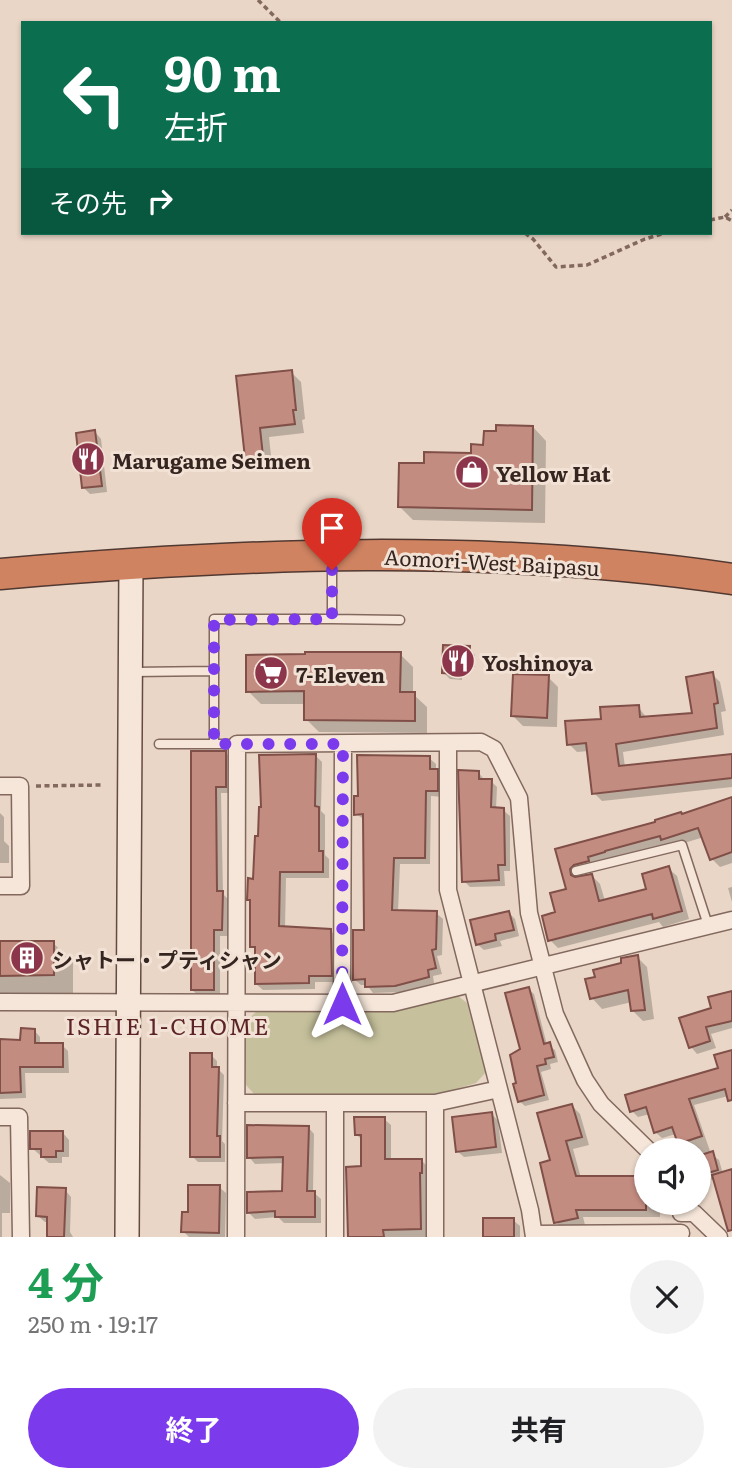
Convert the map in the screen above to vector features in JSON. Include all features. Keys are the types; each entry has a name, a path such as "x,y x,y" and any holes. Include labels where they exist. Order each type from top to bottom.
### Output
{"highway":[{"name":"Aomori-West Baipasu","path":"0,574 131,563 332,555 511,558 680,571 732,579"}],"street":[{"path":"127,1237 131,563"},
{"path":"236,1237 237,744 481,742 494,749 519,798 528,913 555,1014 585,1080 600,1104 635,1138"},
{"path":"448,743 448,890 530,1210 534,1235 681,1235 680,1215"},
{"path":"342,1004 343,744"},
{"path":"0,786 19,786 21,886 0,886"},
{"path":"0,1002 393,1003 732,920"},
{"path":"236,1103 435,1103 499,1089"},
{"path":"435,1103 435,1237"},
{"path":"335,1104 335,1237"},
{"path":"0,1117 19,1117 20,1237"},
{"path":"696,1215 719,1237"}],"lane":[{"path":"332,555 332,619"},
{"path":"214,744 214,620 400,620"},
{"path":"130,672 214,671"},
{"path":"159,744 237,744"},
{"path":"576,870 682,845 708,925"}],"path":[{"path":"258,0 279,21"},
{"path":"712,220 725,217 732,209"},
{"path":"725,217 732,221"},
{"path":"528,235 556,267 587,265 658,235"},
{"path":"19,786 101,785"}],"shaded area":[{"path":"458,996 467,1003 486,1072 476,1083 436,1095 255,1095 246,1085 244,1023 257,1011 389,1011"}],"building":[{"path":"292,370 295,424 260,428 263,456 245,458 236,376"},
{"path":"496,425 533,426 532,510 398,507 399,463 424,463 424,452 471,453 471,444 483,445 484,431 496,431"},
{"path":"95,430 102,486 82,488 76,433"},
{"path":"443,645 470,646 469,661 456,661 456,674 442,673"},
{"path":"401,652 400,692 415,692 415,721 304,720 304,691 246,692 246,655"},
{"path":"713,672 718,703 714,704 717,728 616,744 619,766 732,754 732,778 592,794 586,743 567,745 565,721 601,719 600,707 639,705 640,717 692,713 686,677"},
{"path":"513,674 549,675 547,718 511,716"},
{"path":"191,751 226,751 226,787 216,787 217,891 223,891 222,930 214,930 214,990 191,990"},
{"path":"316,754 315,806 319,807 319,851 323,851 323,872 280,872 279,926 331,929 332,976 309,976 309,983 255,984 255,947 250,947 250,900 247,900 248,878 253,879 255,836 258,836 261,807 259,755"},
{"path":"357,755 430,756 430,769 438,769 438,791 426,791 425,858 394,858 392,910 437,911 436,949 432,950 436,968 428,970 429,977 395,986 365,987 365,979 353,980 353,930 364,930 363,814 354,815 354,796 358,796"},
{"path":"458,770 479,771 479,779 492,779 491,807 504,808 505,865 498,865 499,880 462,882"},
{"path":"732,797 732,852 710,860 698,828 661,840 660,836 605,851 588,857 589,861 574,865 570,869 571,875 575,877 592,874 599,901 646,889 642,874 669,866 682,911 653,919 652,914 548,941 542,916 555,912 550,893 566,889 555,849 655,822"},
{"path":"509,911 514,930 495,934 496,940 476,945 470,920"},
{"name":"シャトー・プティシャン","path":"0,941 54,941 54,975 0,976"},
{"path":"638,955 645,1010 631,1011 628,990 590,999 585,979 595,977 593,970 621,963 621,958"},
{"path":"529,987 544,1044 550,1042 554,1057 545,1059 546,1064 537,1066 544,1095 518,1102 510,1055 520,1049 505,993"},
{"path":"732,991 732,1021 706,1027 710,1041 689,1048 679,1018 711,1008 708,997"},
{"path":"21,1028 35,1029 35,1043 63,1043 63,1067 20,1067 21,1092 0,1093 0,1039 20,1040"},
{"path":"732,1050 732,1100 728,1101 725,1089 689,1099 702,1136 676,1138 672,1127 654,1133 646,1107 630,1112 625,1095 718,1068 714,1055"},
{"path":"190,1053 212,1053 212,1067 219,1067 217,1136 220,1136 220,1157 190,1157"},
{"path":"572,1104 582,1137 566,1141 576,1176 634,1176 634,1210 576,1210 578,1218 554,1223 540,1163 550,1160 537,1113"},
{"path":"492,1112 496,1147 456,1152 452,1117"},
{"path":"354,1117 385,1117 385,1159 422,1159 421,1229 383,1230 384,1237 348,1237 346,1167 361,1166 361,1135 355,1135"},
{"path":"247,1125 309,1126 307,1191 315,1191 315,1217 275,1217 275,1211 247,1213 247,1192 282,1191 283,1157 247,1158"},
{"path":"30,1131 63,1131 63,1151 56,1151 56,1157 41,1157 41,1149 30,1149"},
{"path":"713,1151 718,1170 711,1172"},
{"path":"732,1169 732,1230 728,1231 712,1175"},
{"path":"188,1185 220,1185 219,1233 181,1232 182,1212 188,1212"},
{"path":"37,1187 66,1188 64,1237 47,1237 47,1217 36,1216"},
{"path":"483,1218 514,1218 514,1237 483,1237"}],"place":[{"name":"Marugame Seimen","path":"88,459"},
{"name":"Yellow Hat","path":"472,472"},
{"name":"Yoshinoya","path":"458,661"},
{"name":"7-Eleven","path":"271,673"},
{"name":"シャトー・プティシャン","path":"27,958"}],"district":[{"name":"ISHIE 1-CHOME","path":"168,1025"}],"route":[{"path":"332,570 332,619 214,620 214,744 343,744 342,1004"}]}
